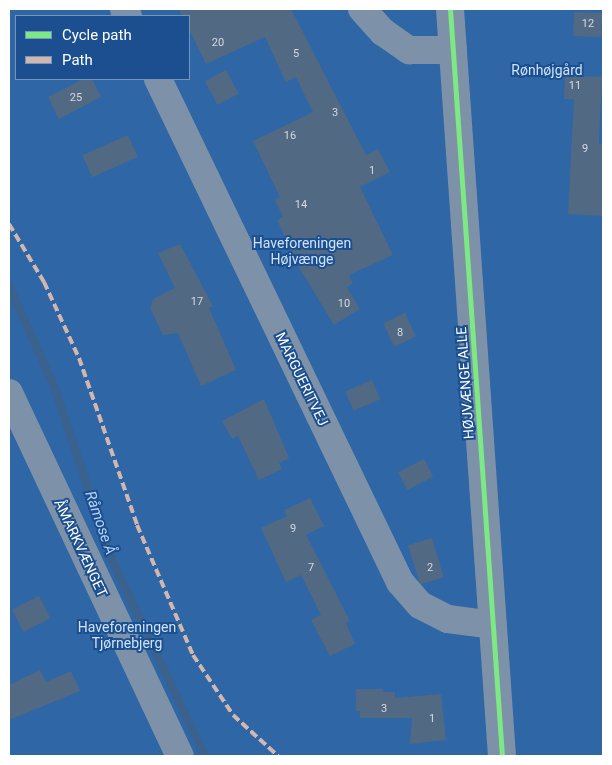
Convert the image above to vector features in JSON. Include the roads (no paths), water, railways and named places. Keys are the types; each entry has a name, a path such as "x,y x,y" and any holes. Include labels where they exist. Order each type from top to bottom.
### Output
{"street":[{"path":"362,9 383,32 409,50 453,50"},
{"name":"HØJVÆNGE ALLE","path":"450,9 502,756"},
{"name":"MARGUERITVEJ","path":"158,80 400,582 420,605 448,619 493,625"},
{"name":"ÅMARKVÆNGET","path":"9,393 180,756"}],"waterway":[{"name":"Råmose Å","path":"9,285 55,389 112,560 205,756"}],"park label":[{"name":"Rønhøjgård","path":"547,70"},
{"name":"Haveforeningen Højvænge","path":"302,252"},
{"name":"Haveforeningen Tjørnebjerg","path":"127,636"}]}
